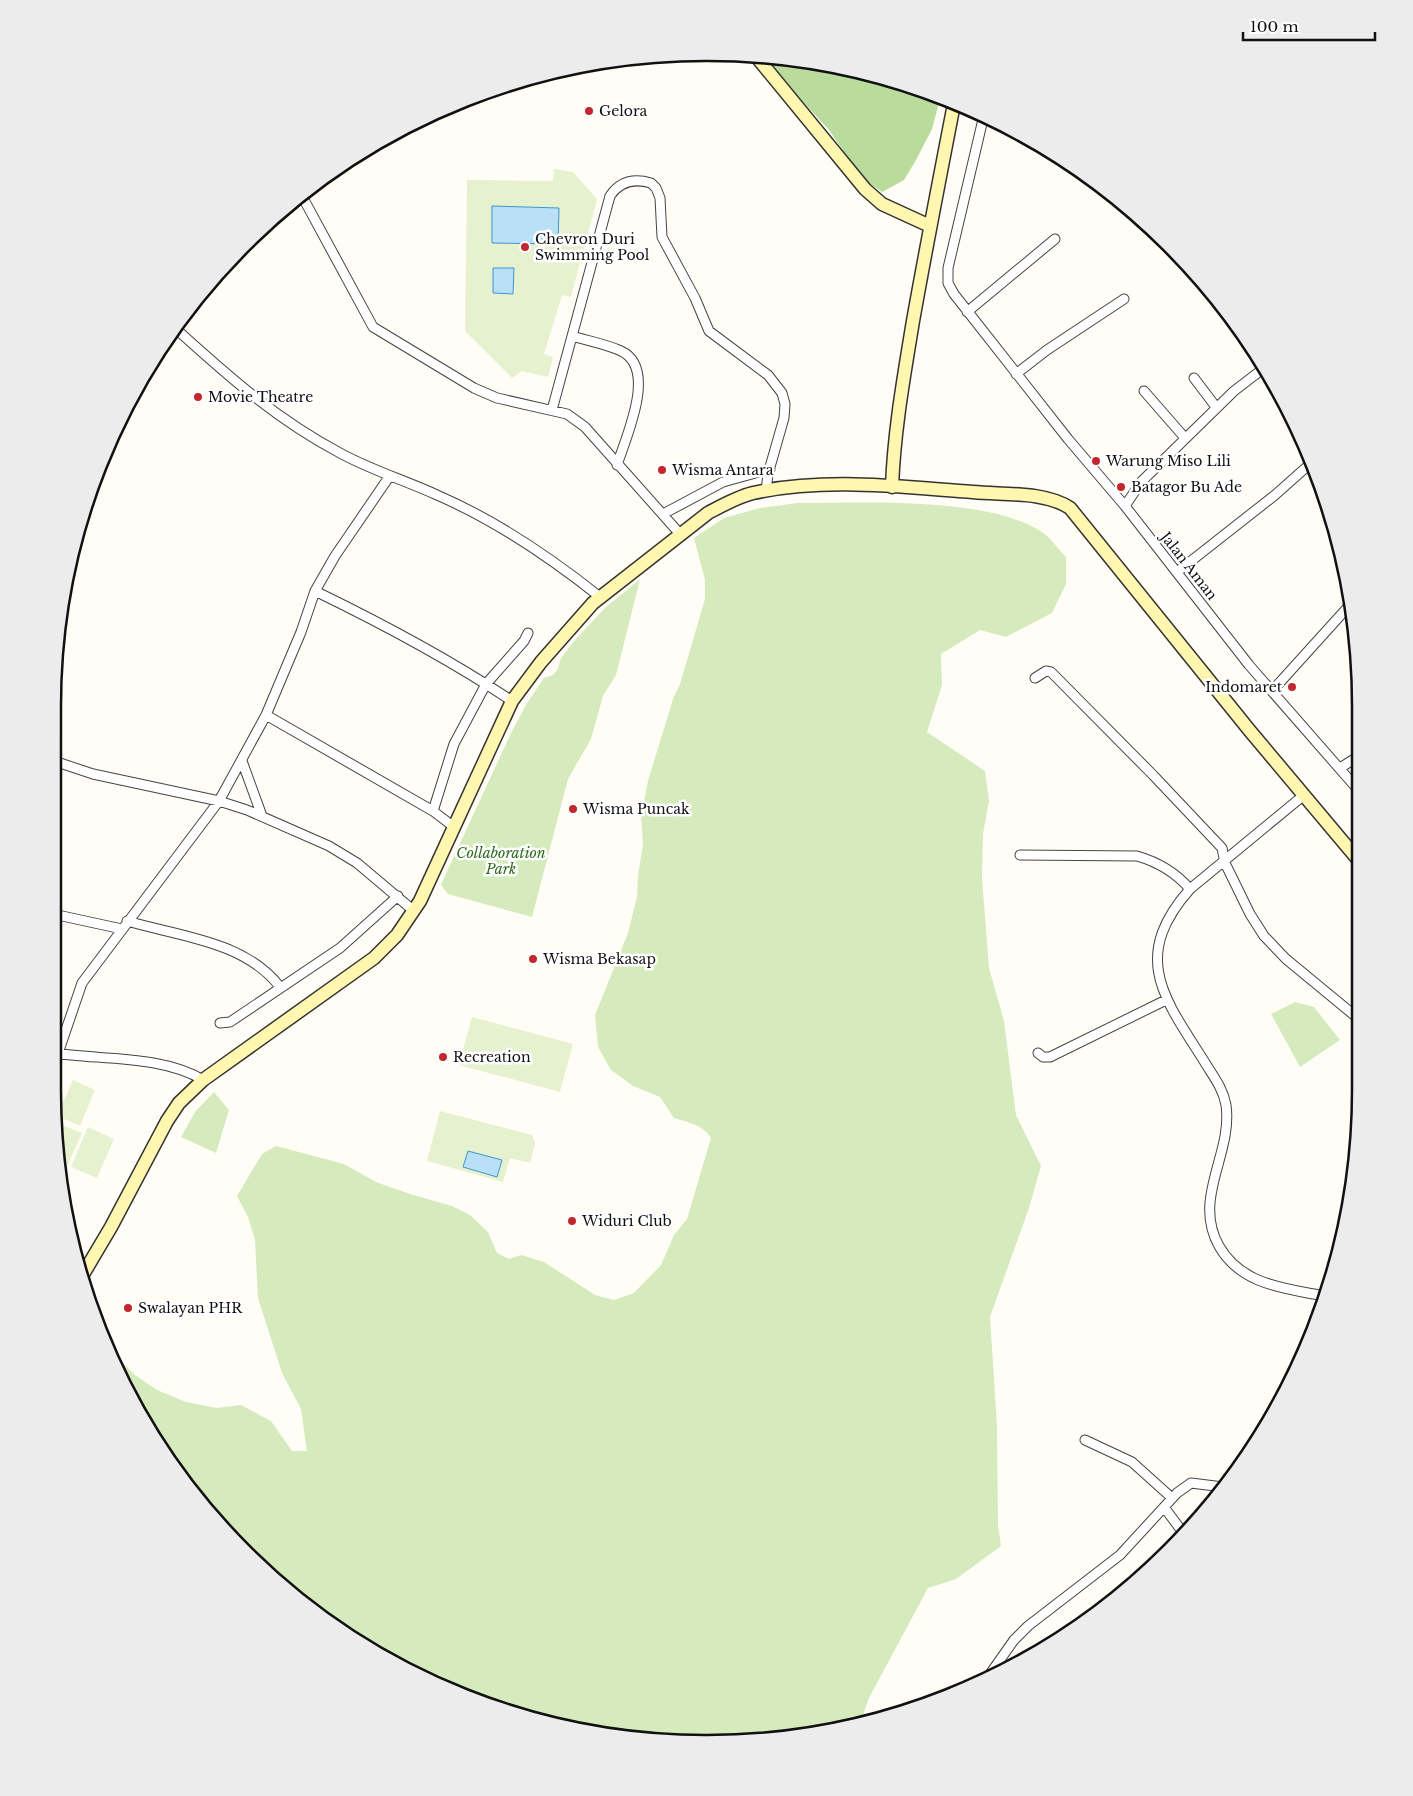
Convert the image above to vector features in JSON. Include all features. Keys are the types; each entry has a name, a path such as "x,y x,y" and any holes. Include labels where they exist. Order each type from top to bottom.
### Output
{"street":[{"path":"763,64 865,189 882,204 930,226"},
{"path":"892,487 893,457 908,350 953,110"},
{"name":"Jalan Aman","path":"982,123 948,268 948,283 967,312 1098,476 1125,506 1249,665 1273,690 1352,782"},
{"path":"552,410 610,196 619,184 627,182 651,183 656,188 660,198 662,237 696,298 709,331 768,375 782,394 785,404 784,418 766,491"},
{"path":"305,202 373,327 474,388 497,398 567,414 585,427 680,534"},
{"path":"967,312 1055,239"},
{"path":"1016,374 1047,350 1124,299"},
{"path":"181,333 251,396 287,422 340,454 389,477 437,495 478,516 531,547 600,597"},
{"path":"572,336 622,351 636,368 639,378 639,392 617,465"},
{"path":"1125,506 1140,482 1216,407 1258,373"},
{"path":"1194,378 1216,407"},
{"path":"1144,391 1185,438"},
{"path":"1177,572 1275,495 1306,468"},
{"path":"663,514 723,482 770,469"},
{"path":"61,1037 82,983 219,801 266,715 298,640 315,591 335,556 389,477"},
{"path":"86,1269 112,1227 167,1121 179,1103 203,1080 374,958 397,935 414,911 512,701 541,662 600,597 680,534 728,502 766,491 828,485 892,487 1026,496 1056,500 1070,508 1352,853"},
{"path":"315,591 416,642 512,701"},
{"path":"1273,690 1344,611"},
{"path":"433,811 454,744 486,684 524,641 528,633"},
{"path":"1035,678 1046,671 1051,672 1181,804 1222,848 1225,863 1250,914 1264,936 1286,959 1352,1013"},
{"path":"266,715 433,811 454,826"},
{"path":"1340,768 1352,760"},
{"path":"242,761 262,816"},
{"path":"61,763 93,774 219,801 262,816 329,846 357,863 414,911"},
{"path":"1304,796 1225,863 1190,889 1177,904 1161,937 1157,964 1158,981 1166,1000 1174,1016 1220,1086 1226,1105 1226,1122 1208,1208 1212,1231 1219,1247 1228,1259 1256,1281 1319,1295"},
{"path":"1020,855 1091,854 1137,856 1168,869 1190,889"},
{"path":"220,1023 230,1022 262,1002 280,987 340,948 398,896"},
{"path":"61,915 202,939 247,959 271,975 280,987"},
{"path":"1038,1052 1043,1057 1050,1057 1166,1000"},
{"path":"61,1054 167,1066 192,1073 203,1080"},
{"path":"1085,1440 1132,1462 1172,1498"},
{"path":"996,1666 1014,1640 1028,1626 1120,1555 1172,1498 1191,1483 1215,1485"},
{"path":"1164,1507 1180,1528"}],"green space":[{"path":"773,65 832,74 874,83 939,104 932,129 904,180 882,192 862,178 829,130"},
{"name":"Chevron Duri Swimming Pool","path":"554,169 573,172 597,199 571,297 562,295 544,354 553,357 548,377 522,371 512,378 465,331 467,180 553,181"},
{"path":"798,503 890,503 958,507 990,512 1018,520 1042,532 1066,557 1066,584 1052,613 1006,637 980,630 941,654 942,685 927,732 985,771 989,801 983,834 982,878 989,968 1004,1021 1016,1115 1041,1166 1029,1208 990,1317 997,1426 998,1525 1001,1546 956,1579 928,1588 869,1698 863,1715 791,1729 749,1733 706,1735 622,1729 539,1713 499,1701 421,1668 348,1626 281,1575 221,1515 170,1448 148,1412 122,1362 135,1375 157,1390 186,1402 217,1408 241,1405 271,1421 292,1451 307,1451 301,1409 282,1373 258,1298 255,1240 248,1217 237,1196 262,1154 276,1146 344,1164 376,1182 452,1206 470,1215 488,1232 497,1253 509,1259 521,1255 544,1262 595,1295 614,1300 634,1293 661,1265 674,1235 687,1219 711,1138 700,1127 674,1118 660,1097 633,1086 611,1070 598,1047 595,1015 628,933 637,897 643,844 641,815 648,781 673,699 680,684 705,599 705,580 694,538 724,518 760,508"},
{"name":"Collaboration Park","path":"640,579 616,675 603,696 591,739 568,779 532,917 448,894 441,885 512,731 527,703 544,678 553,675 558,669 561,658 575,640 605,608"},
{"path":"1295,1002 1314,1007 1340,1040 1300,1067 1271,1014"},
{"path":"472,1017 573,1044 560,1092 459,1065"},
{"path":"73,1080 95,1090 80,1126 62,1118 62,1105"},
{"path":"214,1092 229,1110 216,1153 181,1137 195,1112"},
{"path":"440,1111 532,1135 535,1143 530,1163 510,1158 503,1182 427,1161"},
{"path":"63,1125 82,1133 66,1168"},
{"path":"88,1127 114,1139 97,1178 71,1167"}],"water":[{"path":"492,206 559,208 558,244 492,243"},
{"path":"493,268 514,268 513,294 493,293"},
{"path":"468,1151 502,1160 497,1177 463,1167"}],"place":[{"name":"Gelora","path":"589,111"},
{"name":"Chevron Duri Swimming Pool","path":"525,247"},
{"name":"Movie Theatre","path":"198,397"},
{"name":"Warung Miso Lili","path":"1096,461"},
{"name":"Wisma Antara","path":"662,470"},
{"name":"Batagor Bu Ade","path":"1121,487"},
{"name":"Indomaret","path":"1292,687"},
{"name":"Wisma Puncak","path":"573,809"},
{"name":"Wisma Bekasap","path":"533,959"},
{"name":"Recreation","path":"443,1057"},
{"name":"Widuri Club","path":"572,1221"},
{"name":"Swalayan PHR","path":"128,1308"}]}
